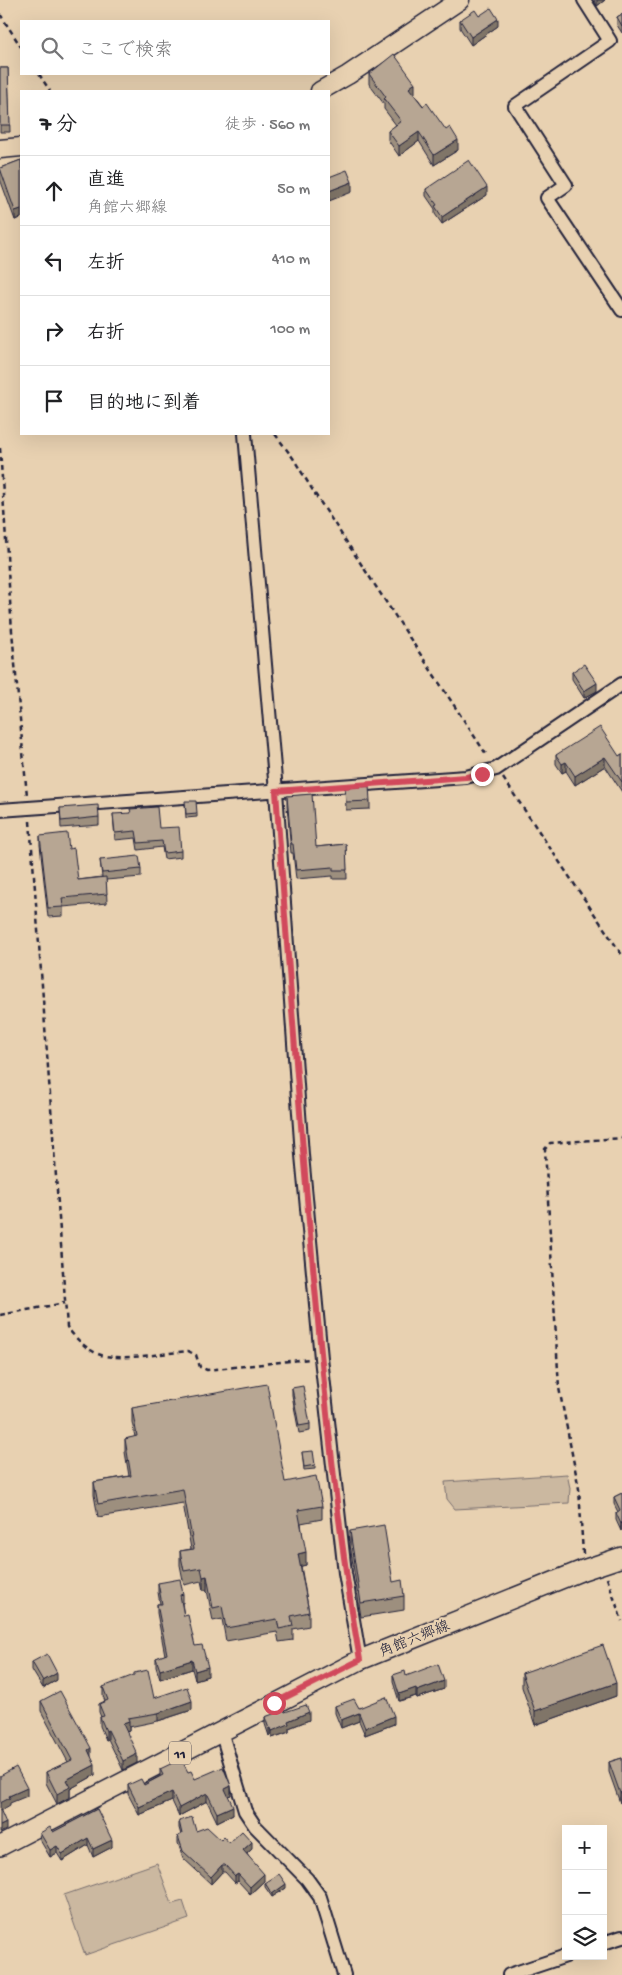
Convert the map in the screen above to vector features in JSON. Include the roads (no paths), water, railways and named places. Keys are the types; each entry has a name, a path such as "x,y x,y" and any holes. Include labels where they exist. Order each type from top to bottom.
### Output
{"main road":[{"name":"角館六郷線","path":"0,1846 73,1810 360,1660 583,1570 622,1557"}],"street":[{"path":"322,90 348,75 460,0"},
{"path":"584,0 610,41 515,106 566,185 547,198 622,310"},
{"path":"0,148 20,147"},
{"path":"245,435 276,791 302,1155 321,1358 345,1573 360,1660"},
{"path":"0,810 466,777 496,769 622,684"},
{"path":"221,1732 245,1811 255,1826 307,1879 320,1898 344,1975"},
{"path":"607,1942 622,1937"},
{"path":"509,1975 562,1957"}]}
